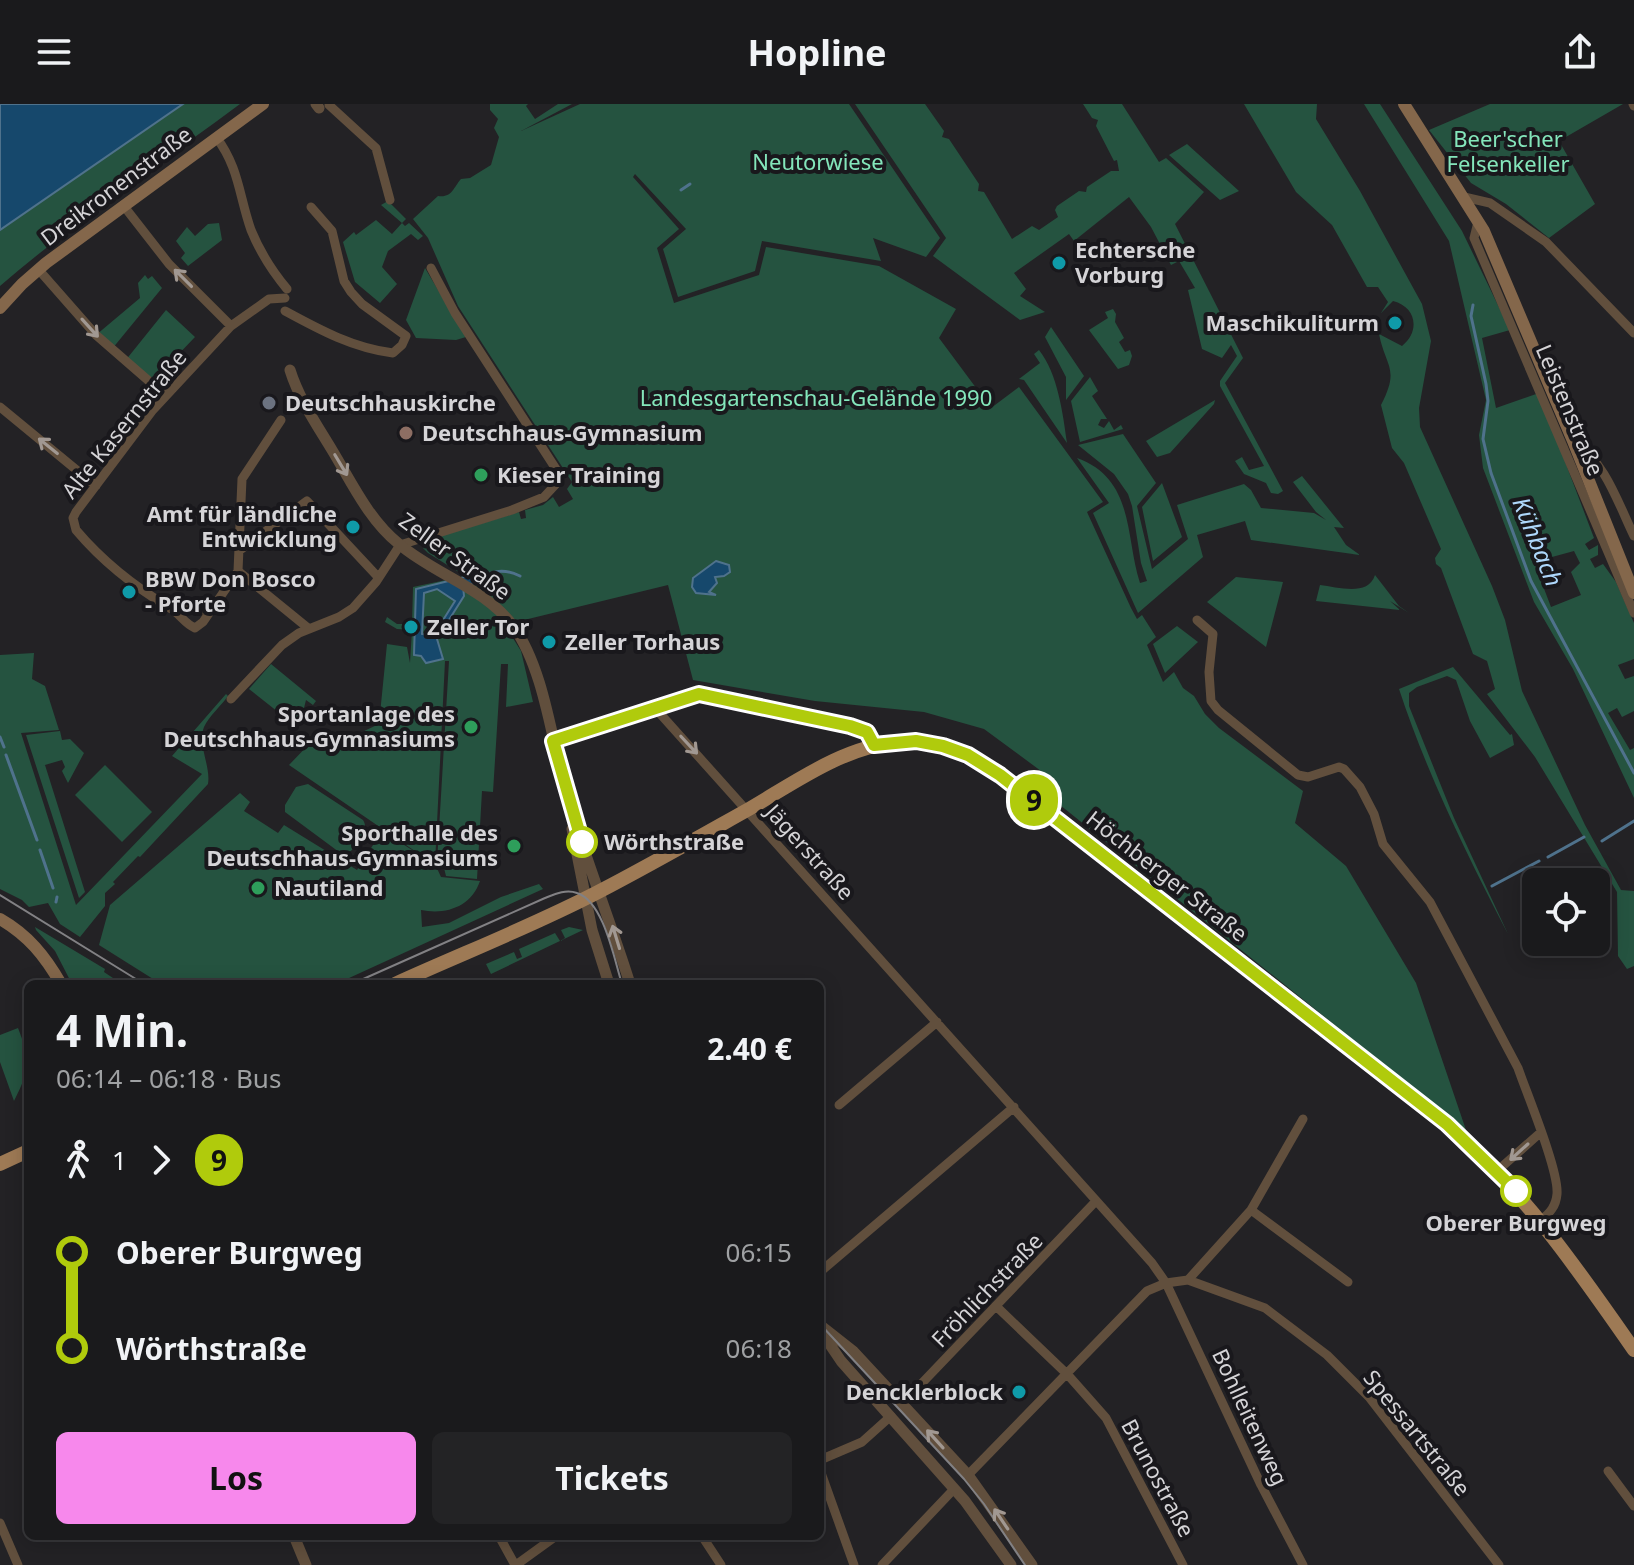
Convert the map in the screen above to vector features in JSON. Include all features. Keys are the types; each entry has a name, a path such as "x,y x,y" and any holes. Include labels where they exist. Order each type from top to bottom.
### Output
{"main road":[{"name":"Dreikronenstraße","path":"0,308 38,269 123,205 220,142 263,104"},
{"name":"Leistenstraße","path":"1404,104 1478,222 1573,441 1634,593"},
{"name":"Höchberger Straße","path":"874,745 916,741 943,746 968,755 1000,775 1412,1096 1497,1171 1541,1220 1634,1350"},
{"path":"404,980 593,895 848,755 874,745"},
{"path":"0,919 19,930 45,958 59,980"},
{"path":"0,1164 24,1153"}],"street":[{"path":"324,105 376,148 390,200"},
{"name":"Alte Kasernstraße","path":"171,609 149,597 118,572 81,537 73,524 76,512 165,395 231,326 269,299 286,294 250,228 232,161 220,142"},
{"path":"1464,197 1490,203 1546,242 1634,333"},
{"path":"123,205 169,264 231,326"},
{"path":"285,311 334,337 372,350 393,353 406,336 362,304 351,292 344,281 332,231 311,207"},
{"name":"Leistenstraße","path":"1478,222 1474,238 1634,613"},
{"path":"231,699 275,651 308,628 339,617 353,608 400,545 512,510 544,497 556,484 556,469 455,313 431,268"},
{"path":"38,269 96,335 165,395"},
{"name":"Zeller Straße","path":"290,370 299,394 365,504 383,528 400,545 486,600 510,623 529,655 593,895"},
{"path":"288,409 299,394"},
{"path":"0,407 96,486"},
{"path":"171,609 195,628 238,571 242,479 281,420"},
{"path":"1573,441 1598,462 1634,536"},
{"path":"240,550 307,501 378,577"},
{"path":"238,571 308,628"},
{"path":"171,609 210,610"},
{"path":"1197,620 1213,634 1209,695 1218,710 1298,775 1308,777 1339,767 1344,769 1371,806 1383,844 1430,902 1518,1068 1557,1183 1557,1197 1549,1213 1541,1220"},
{"path":"553,741 699,694 850,726 867,732 874,745"},
{"name":"Jägerstraße","path":"655,708 1014,1107 1152,1263 1166,1283"},
{"path":"593,895 592,930 608,980"},
{"path":"593,895 628,980"},
{"path":"839,1105 937,1022"},
{"path":"824,1269 1014,1107"},
{"path":"1188,1280 1251,1210 1303,1119"},
{"path":"1497,1171 1540,1133"},
{"name":"Fröhlichstraße","path":"902,1404 1096,1201"},
{"path":"1251,1210 1348,1282"},
{"name":"Spessartstraße","path":"1166,1283 1188,1280 1265,1308 1327,1355 1369,1397 1499,1565"},
{"path":"882,1565 1147,1291 1166,1283"},
{"name":"Bohlleitenweg","path":"1166,1283 1261,1485 1303,1565"},
{"name":"Brunostraße","path":"997,1307 1068,1375 1106,1418 1183,1565"},
{"path":"824,1330 853,1351 968,1475 1032,1565"},
{"path":"824,1333 841,1361 968,1504 1011,1565"},
{"path":"824,1458 862,1442 902,1404"},
{"path":"1608,1471 1634,1506"},
{"path":"824,1481 854,1565"},
{"path":"0,1523 18,1565"},
{"path":"296,1540 306,1565"},
{"path":"501,1540 515,1565 550,1540"},
{"path":"705,1540 721,1565"}],"green space":[{"path":"183,104 240,104 88,215 0,286 0,230"},
{"path":"490,104 528,104 526,106 535,119 558,104 572,104 521,131 580,104 849,104 940,238 926,257 873,238 881,261 762,241 755,271 678,297 663,249 686,229 635,174 633,177 679,229 657,248 674,303 759,275 766,247 879,266 956,309 939,338 991,408 1019,387 1103,502 1087,512 1137,619 1142,615 1156,637 1147,645 1163,682 1174,672 1183,688 1194,696 1205,714 1219,728 1303,791 1295,823 1346,866 1416,983 1466,1130 1040,789 1041,771 984,729 924,712 815,701 693,680 668,585 524,620 514,619 506,627 521,651 533,702 506,707 508,664 501,664 493,792 482,791 477,879 446,876 443,864 437,863 449,661 445,661 435,864 441,877 480,881 470,897 456,907 440,911 421,910 422,927 449,923 501,897 539,884 543,889 345,980 155,980 99,945 110,905 240,793 250,802 244,811 278,833 284,825 357,870 382,831 428,860 289,765 313,740 343,741 379,724 387,644 407,647 410,663 412,630 397,629 385,622 387,617 397,624 412,624 413,587 465,576 428,553 423,548 425,544 434,538 519,512 521,519 526,518 525,510 543,505 553,497 559,507 573,499 567,489 572,482 458,306 428,238 413,219 438,196 449,194 461,179 470,178 491,165 499,137 494,128 498,119 490,110"},
{"path":"855,104 925,104 944,131 942,137 949,139 979,184 978,191 984,192 1012,239 1032,226 1039,230 1058,217 1057,206 1079,191 1086,192 1087,187 1111,171 1119,171 1117,160 1114,161 1096,126 1098,120 1092,118 1083,104 1122,104 1159,162 1166,158 1204,192 1175,224 1243,358 1225,383 1283,491 1271,493 1266,483 1244,474 1235,461 1242,457 1249,470 1264,466 1220,386 1220,381 1237,356 1231,345 1222,358 1202,349 1188,290 1195,288 1179,261 1171,265 1151,227 1129,197 1074,241 1069,234 1014,273 1026,289 1020,296 1045,312 1020,320 933,256 946,238"},
{"path":"1244,104 1317,104 1316,119 1422,304 1431,341 1419,408 1420,427 1492,586 1505,620 1522,691 1585,825 1609,868 1602,868 1535,757 1487,694 1495,689 1487,661 1473,654 1441,568 1436,564 1435,558 1441,549 1404,463 1392,448 1381,405 1391,375 1379,334 1402,346 1412,334 1411,314 1393,301 1381,313 1388,302 1378,287 1367,287 1332,225 1296,192"},
{"path":"1364,104 1380,104 1462,231 1510,330 1482,338 1496,408 1539,393 1594,538 1585,544 1589,550 1598,545 1598,555 1590,559 1595,568 1603,564 1616,582 1634,623 1634,659 1618,665 1625,679 1634,676 1634,711 1622,717 1617,708 1608,713 1630,750 1634,748 1634,798 1573,669 1534,602 1483,468 1479,435 1486,400 1449,241","holes":["1574,551 1580,563 1571,572 1581,595 1551,607 1543,586 1552,557"]},
{"name":"Beer'scher Felsenkeller","path":"1490,104 1623,104 1559,141 1595,204 1549,238 1506,204 1471,183 1429,130"},
{"path":"1187,144 1239,191 1220,200 1169,155"},
{"path":"388,201 406,219 402,223 381,205"},
{"path":"376,220 392,234 402,223 405,226 409,223 423,236 418,240 411,234 388,251 382,267 397,284 380,303 355,282 343,242"},
{"path":"219,223 222,240 188,266 181,258 185,253 176,241 187,227 195,236 208,224"},
{"path":"425,268 466,337 456,340 416,338 406,320"},
{"path":"145,275 148,279 152,276 162,288 112,349 96,335 140,298 138,283"},
{"path":"1113,309 1115,322 1124,338 1119,342 1125,352 1130,350 1132,356 1129,365 1118,369 1089,330 1108,318 1105,312"},
{"path":"166,310 195,337 151,383 125,361"},
{"path":"1051,327 1084,376 1066,400 1066,377 1045,337"},
{"path":"1039,350 1055,382 1067,443 1024,380 1019,379 1040,363 1034,354"},
{"path":"1090,377 1098,391 1092,396 1107,419 1101,419 1098,425 1104,428 1109,421 1114,430 1121,425 1123,429 1080,442 1071,401"},
{"path":"1215,400 1170,453 1157,457 1146,441"},
{"path":"1123,434 1156,483 1137,506 1152,569 1188,539 1177,505 1244,484 1261,508 1314,513 1326,520 1293,482 1302,476 1344,528 1334,527 1346,545 1360,555 1251,540 1245,521 1197,535 1203,557 1138,613 1093,513 1109,503 1077,458 1096,468 1109,480 1118,495 1125,511 1140,583 1147,581 1128,494 1114,474 1078,445"},
{"path":"1162,483 1182,537 1153,561 1142,507"},
{"path":"1375,575 1399,606 1409,613 1390,601 1400,610 1316,601 1320,585 1359,588 1371,582"},
{"path":"1236,577 1283,582 1266,647 1207,602"},
{"path":"1177,626 1198,642 1165,673 1153,644"},
{"path":"34,653 32,679 45,686 59,730 21,733 76,905 202,774 172,756 226,694 228,696 209,719 202,734 208,784 113,882 115,884 105,893 105,906 80,937 60,924 48,903 29,907 0,889 0,655"},
{"path":"271,664 316,701 313,705 306,700 304,708 292,723 249,689"},
{"path":"1453,667 1512,734 1514,745 1490,758 1470,721 1456,680 1447,676 1409,693 1409,706 1454,818 1508,934 1449,814 1399,689"},
{"path":"60,731 62,740 70,739 84,753 68,783 62,771 65,767 62,760 38,767 45,765 85,892 79,898 26,735"},
{"path":"105,765 152,812 122,842 75,795"},
{"path":"308,784 363,820 364,832 351,851 339,852 285,812 285,805 296,787"},
{"path":"1610,870 1621,890 1634,891 1634,966 1627,969 1618,956 1617,892 1610,880"},
{"path":"35,927 105,969 104,972 116,980 70,980 55,951"},
{"path":"569,927 583,930 560,941 565,938 561,930"},
{"path":"555,933 560,941 491,974 486,964 514,952 517,959 522,957 519,949"},
{"path":"18,1028 24,1046 24,1078 14,1101 0,1062 0,1035"}],"water":[{"path":"0,104 183,104 0,230"},
{"path":"716,561 729,565 730,572 715,577 717,583 709,592 716,595 696,593 692,587 693,578"},
{"path":"477,574 479,582 463,586 464,596 437,639 443,659 426,663 421,656 414,655 416,589","holes":["437,589 455,601 433,636 422,634 424,593"]}],"waterway":[{"path":"681,190 690,184"},
{"name":"Kühbach","path":"1473,305 1471,316 1488,401 1483,439 1491,473 1531,581 1634,773"},
{"path":"478,578 499,571 520,576"},
{"path":"0,737 4,747"},
{"path":"6,755 37,840"},
{"path":"1602,841 1634,821"},
{"path":"1548,857 1584,837"},
{"path":"40,850 53,888"},
{"path":"1492,886 1539,861"},
{"path":"56,902 57,897"}],"tram line":[{"path":"361,980 561,892 577,893 594,908 607,932 621,980"},
{"path":"0,895 138,980"},
{"path":"824,1328 964,1479 1025,1565"}],"bus line":[{"name":"9","path":"582,842 553,741 699,694 850,726 867,732 874,745 916,741 968,755 1033,799 1447,1124 1516,1191"}],"place":[{"name":"Echtersche Vorburg","path":"1059,263"},
{"name":"Maschikuliturm","path":"1395,323"},
{"name":"Deutschhauskirche","path":"269,403"},
{"name":"Deutschhaus-Gymnasium","path":"406,433"},
{"name":"Kieser Training","path":"481,475"},
{"name":"Amt für ländliche Entwicklung","path":"353,527"},
{"name":"BBW Don Bosco - Pforte","path":"129,592"},
{"name":"Zeller Tor","path":"411,627"},
{"name":"Zeller Torhaus","path":"549,642"},
{"name":"Sportanlage des Deutschhaus-Gymnasiums","path":"471,727"},
{"name":"Wörthstraße","path":"582,842"},
{"name":"Sporthalle des Deutschhaus-Gymnasiums","path":"514,846"},
{"name":"Nautiland","path":"258,888"},
{"name":"Oberer Burgweg","path":"1516,1191"},
{"name":"Dencklerblock","path":"1019,1392"}],"park label":[{"name":"Neutorwiese","path":"818,162"},
{"name":"Landesgartenschau-Gelände 1990","path":"816,398"}]}
